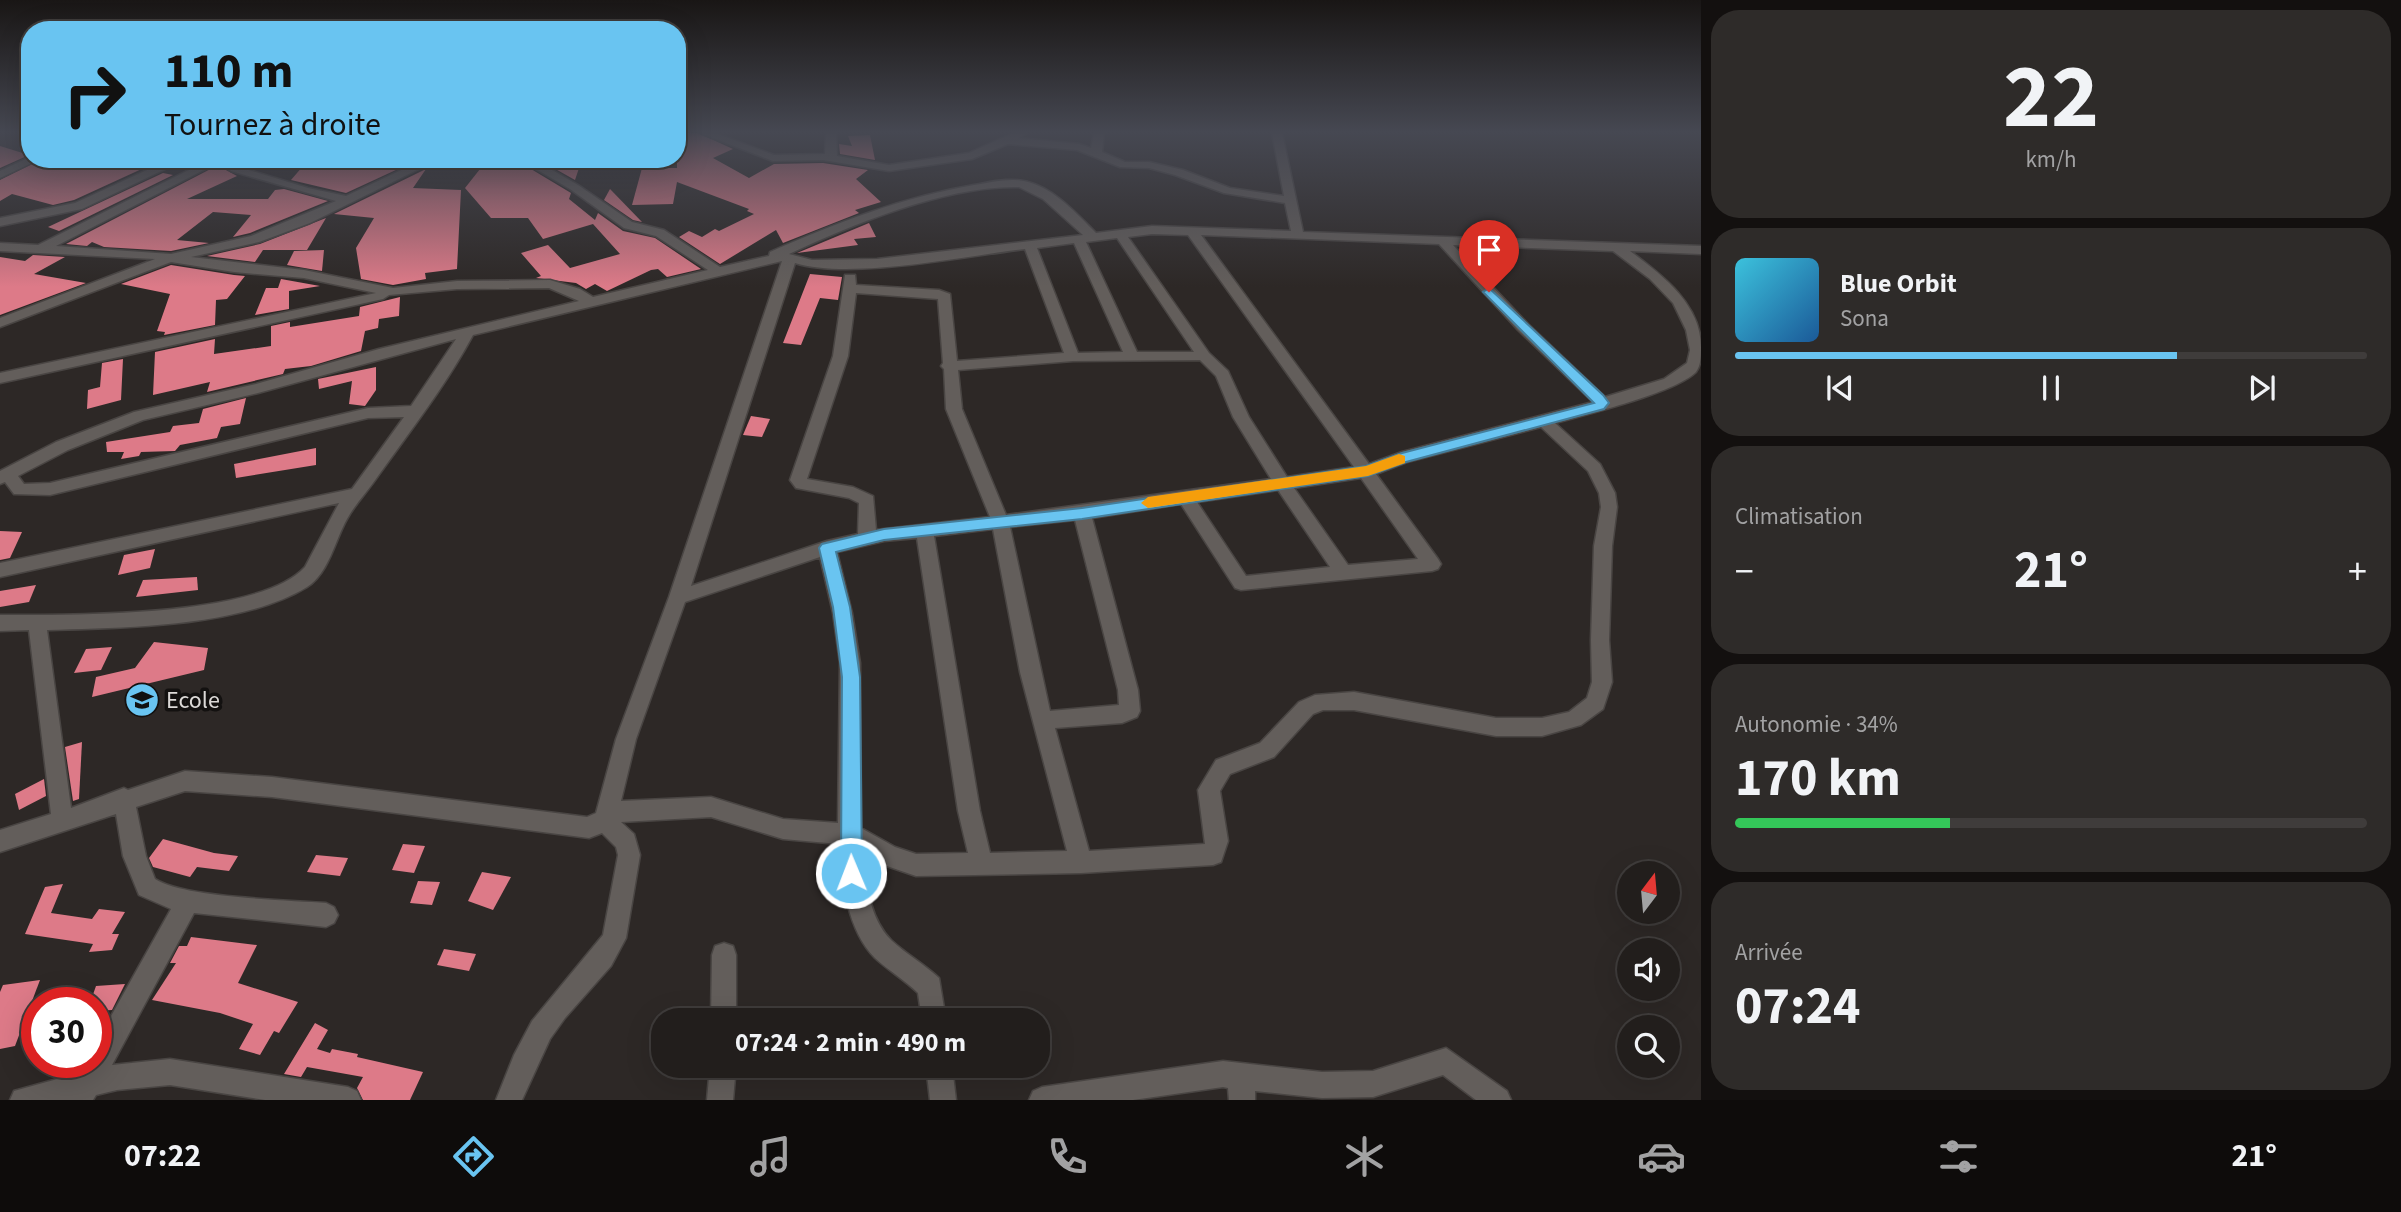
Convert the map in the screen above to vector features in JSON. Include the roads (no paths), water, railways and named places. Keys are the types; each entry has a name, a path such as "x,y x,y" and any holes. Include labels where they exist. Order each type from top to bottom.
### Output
{"street":[{"path":"0,222 78,206 125,184"},
{"path":"40,249 169,184"},
{"path":"290,184 346,200"},
{"path":"0,323 169,258 255,239 306,220 380,184"},
{"path":"569,184 633,229 660,233 718,271"},
{"path":"1211,184 1228,191 1290,200"},
{"path":"1287,184 1298,237"},
{"path":"765,260 874,212 943,193 996,185 1030,186 1063,208 1086,238 1132,356"},
{"path":"416,411 368,412 50,489 20,490 4,476 62,446 139,416 467,332 765,260 790,258 811,264 849,264 934,259 1152,230 1701,250"},
{"path":"1185,497 1241,583 1432,564 1368,471 1193,233"},
{"path":"1120,234 1204,356 1223,374 1241,417 1344,573"},
{"path":"1441,239 1509,313 1602,403"},
{"path":"678,597 827,548 867,539 1082,513 1368,471 1402,458 1592,409 1602,403 1653,387 1689,370 1696,360 1691,317 1667,289 1614,245"},
{"path":"0,247 169,258 304,274 393,292"},
{"path":"1031,247 1073,357"},
{"path":"606,816 626,739 678,597 790,258"},
{"path":"849,264 848,334 841,362 798,480 802,484 853,493 867,500 867,539"},
{"path":"0,379 393,292 457,285 550,284 575,292 592,303"},
{"path":"850,289 932,293 945,297 948,366 954,409 1000,521 1030,672 1082,862"},
{"path":"0,623 37,623 237,607 272,596 306,578 344,509 358,495 467,332"},
{"path":"948,366 1073,357 1204,356"},
{"path":"0,841 124,798 185,781 272,787 589,828 606,816 703,807 783,829 851,834 902,862 916,865 1082,862 1213,853 1217,841 1209,790 1223,767 1267,750 1306,708 1322,701 1354,701 1496,727 1542,727 1574,719 1596,704 1602,682 1600,640 1603,546 1609,507 1607,493 1594,468 1544,421"},
{"path":"0,570 106,551 285,506 358,495"},
{"path":"1043,720 1130,711 1128,690 1082,513"},
{"path":"924,530 961,762 981,863"},
{"path":"827,548 842,607 851,677 851,873 869,931 885,950 930,987 933,1008"},
{"path":"37,623 62,819"},
{"path":"124,798 128,829 147,887 161,897 326,915"},
{"path":"509,1100 532,1043 558,1007 608,950 614,938 629,855 626,842 606,816"},
{"path":"85,1092 188,901"},
{"path":"724,955 724,1008"},
{"path":"1042,1100 1208,1076 1241,1087 1292,1082 1352,1086 1393,1080 1446,1061 1498,1100"},
{"path":"23,1100 85,1092 144,1073 170,1072 321,1098 348,1100"},
{"path":"720,1100 722,1078"},
{"path":"940,1078 943,1100"}],"place":[{"name":"Ecole","path":"142,700"}]}
